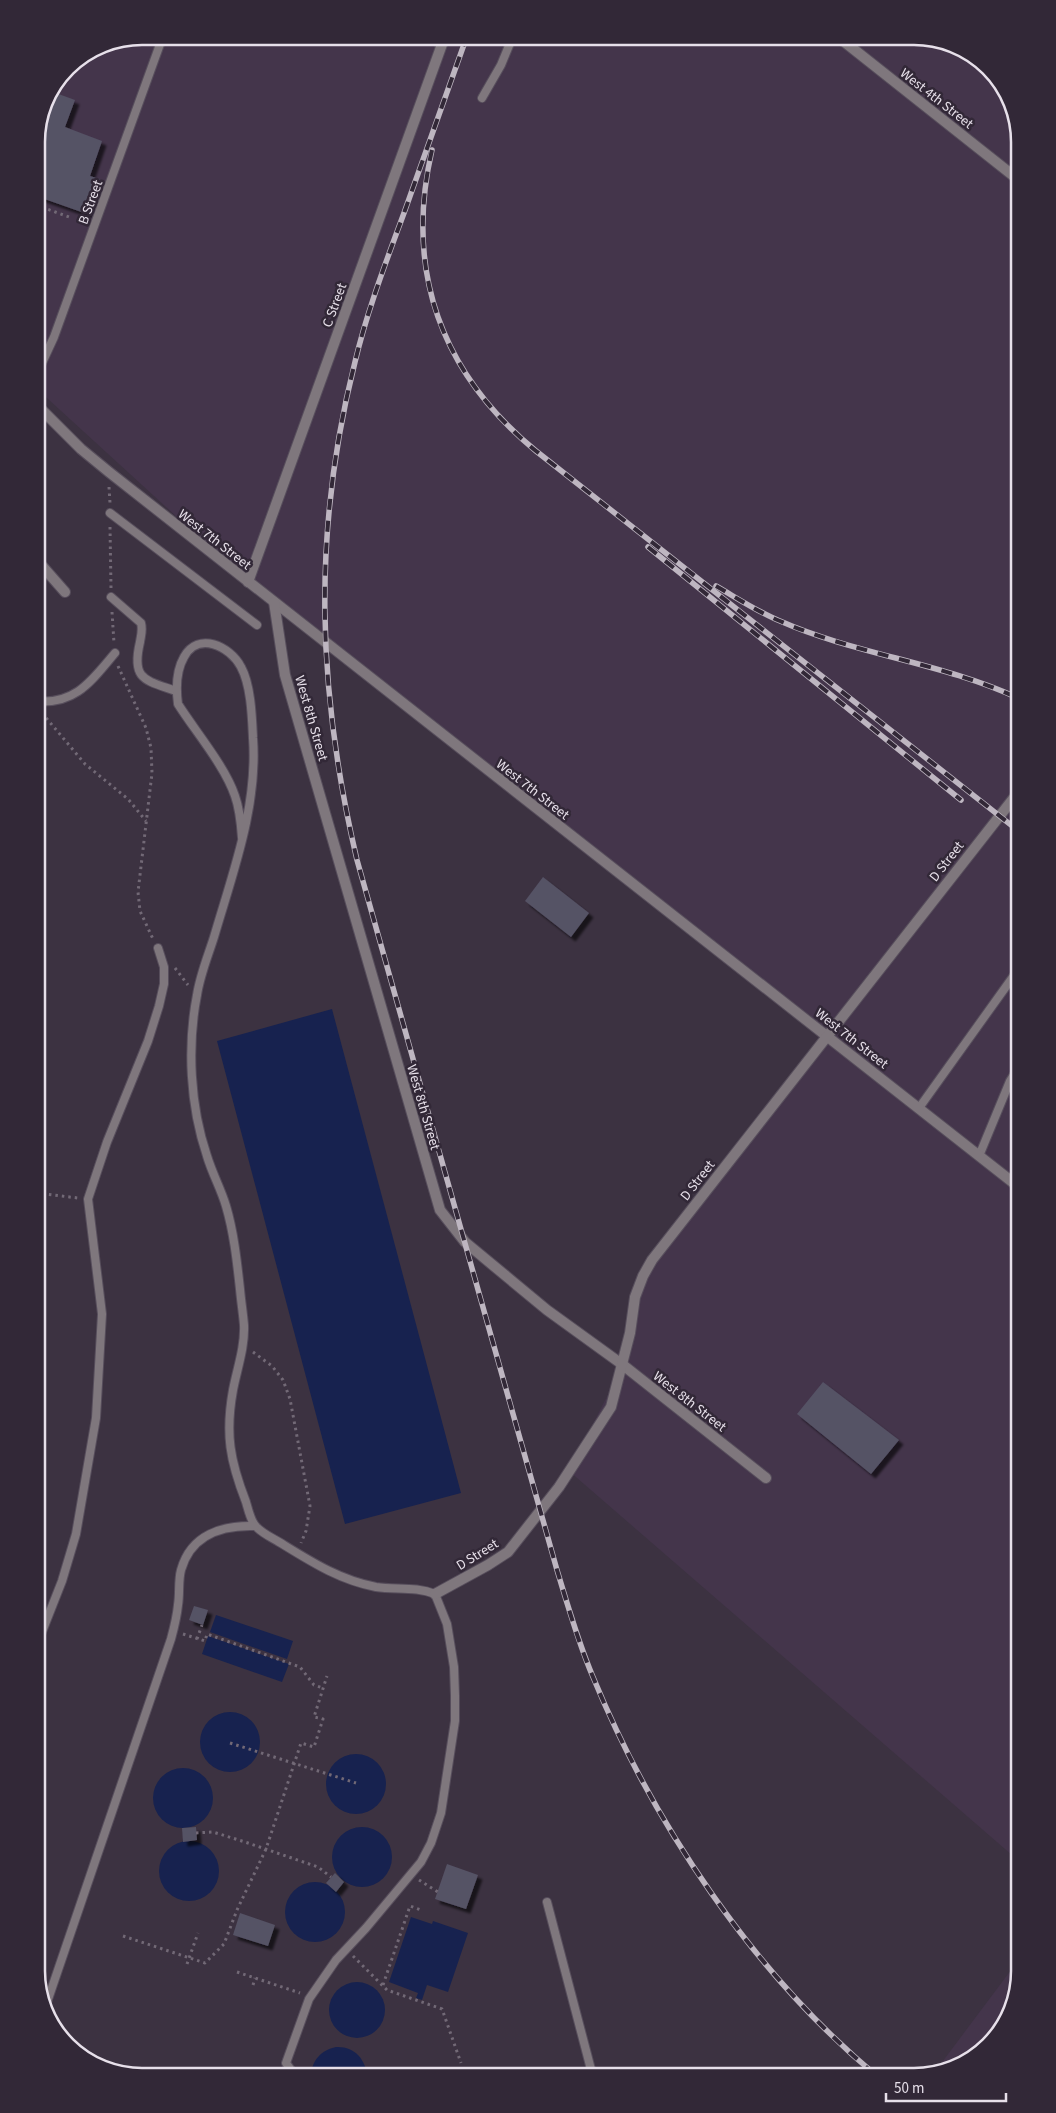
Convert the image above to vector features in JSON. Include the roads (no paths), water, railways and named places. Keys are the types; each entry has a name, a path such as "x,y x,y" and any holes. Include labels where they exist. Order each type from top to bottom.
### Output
{"street":[{"name":"C Street","path":"248,582 442,45"},
{"name":"West 4th Street","path":"848,45 1011,174"},
{"name":"West 7th Street","path":"45,413 81,449 109,472 1011,1181"},
{"path":"45,570 65,592"},
{"name":"West 8th Street","path":"274,602 285,675 440,1210 465,1242 484,1258 548,1310 623,1365 766,1478"},
{"name":"D Street","path":"435,1594 508,1552 559,1487 611,1407 630,1333 635,1297 642,1276 652,1260 1011,803"}],"lane":[{"name":"B Street","path":"45,356 54,337 160,45"},
{"path":"482,98 501,65 509,45"},
{"path":"110,513 257,625"},
{"path":"111,597 140,623 143,629 136,662 138,671 143,677 152,682 176,691"},
{"path":"242,838 240,814 235,794 226,776 178,704 176,691 180,667 184,657 190,649 205,643 217,644 229,652 242,669 252,718 255,762 253,792 242,838 197,995 193,1042 194,1098 206,1155 226,1207 233,1238 244,1326 243,1346 229,1410 230,1452 255,1526"},
{"path":"45,702 63,700 77,693 92,681 115,652"},
{"path":"45,1624 62,1581 76,1534 96,1418 102,1314 88,1199 104,1150 148,1040 159,1006 164,984 164,966 158,948"},
{"path":"919,1108 1011,980"},
{"path":"979,1156 1011,1079"},
{"path":"49,1998 173,1630 181,1569 192,1549 201,1540 222,1528 255,1526 323,1569 347,1579 378,1587 413,1588 435,1594 447,1624 452,1658 455,1721 440,1813 432,1843 421,1862 336,1960 309,1999 286,2063 290,2068"},
{"path":"547,1902 591,2068"}],"water":[{"path":"332,1009 461,1493 345,1524 217,1041"},
{"path":"216,1615 293,1641 287,1659 210,1632"},
{"path":"208,1636 289,1664 282,1682 202,1654"},
{"path":"230,1712 246,1717 251,1721 255,1726 260,1742 255,1758 251,1763 246,1767 230,1772 214,1767 209,1763 205,1758 200,1742 205,1726 209,1721 214,1717"},
{"path":"356,1754 372,1759 377,1763 381,1768 386,1784 381,1800 377,1805 372,1809 356,1814 340,1809 335,1805 331,1800 326,1784 331,1768 335,1763 340,1759"},
{"path":"183,1768 199,1773 204,1777 208,1782 213,1798 208,1814 204,1819 199,1823 183,1828 167,1823 162,1819 158,1814 153,1798 158,1782 162,1777 167,1773"},
{"path":"362,1827 378,1832 383,1836 387,1841 392,1857 387,1873 383,1878 378,1882 362,1887 346,1882 341,1878 337,1873 332,1857 337,1841 341,1836 346,1832"},
{"path":"189,1841 205,1846 210,1850 214,1855 219,1871 214,1887 210,1892 205,1896 189,1901 173,1896 168,1892 164,1887 159,1871 164,1855 168,1850 173,1846"},
{"path":"315,1882 331,1887 336,1891 340,1896 345,1912 340,1928 336,1933 331,1937 315,1942 299,1937 294,1933 290,1928 285,1912 290,1896 294,1891 299,1887"},
{"path":"411,1917 432,1924 433,1921 468,1933 448,1992 427,1985 422,2000 416,1998 418,1993 389,1982"},
{"path":"357,1982 368,1984 377,1990 383,1999 385,2010 383,2021 377,2030 368,2036 357,2038 346,2036 337,2030 331,2021 329,2010 331,1999 337,1990 346,1984"},
{"path":"342,2047 353,2051 361,2059 365,2068 312,2068 318,2057 331,2048"}],"railway":[{"path":"464,45 371,305 355,362 341,425 326,549 325,611 327,673 344,797 357,860 557,1570 593,1677 646,1787 677,1841 712,1894 749,1944 790,1992 833,2036 868,2068"},
{"path":"432,150 425,194 423,237 428,278 438,317 454,353 476,388 503,421 536,451 1011,825"},
{"path":"648,547 961,800"},
{"path":"716,586 748,605 809,633 961,676 1011,695"}]}
